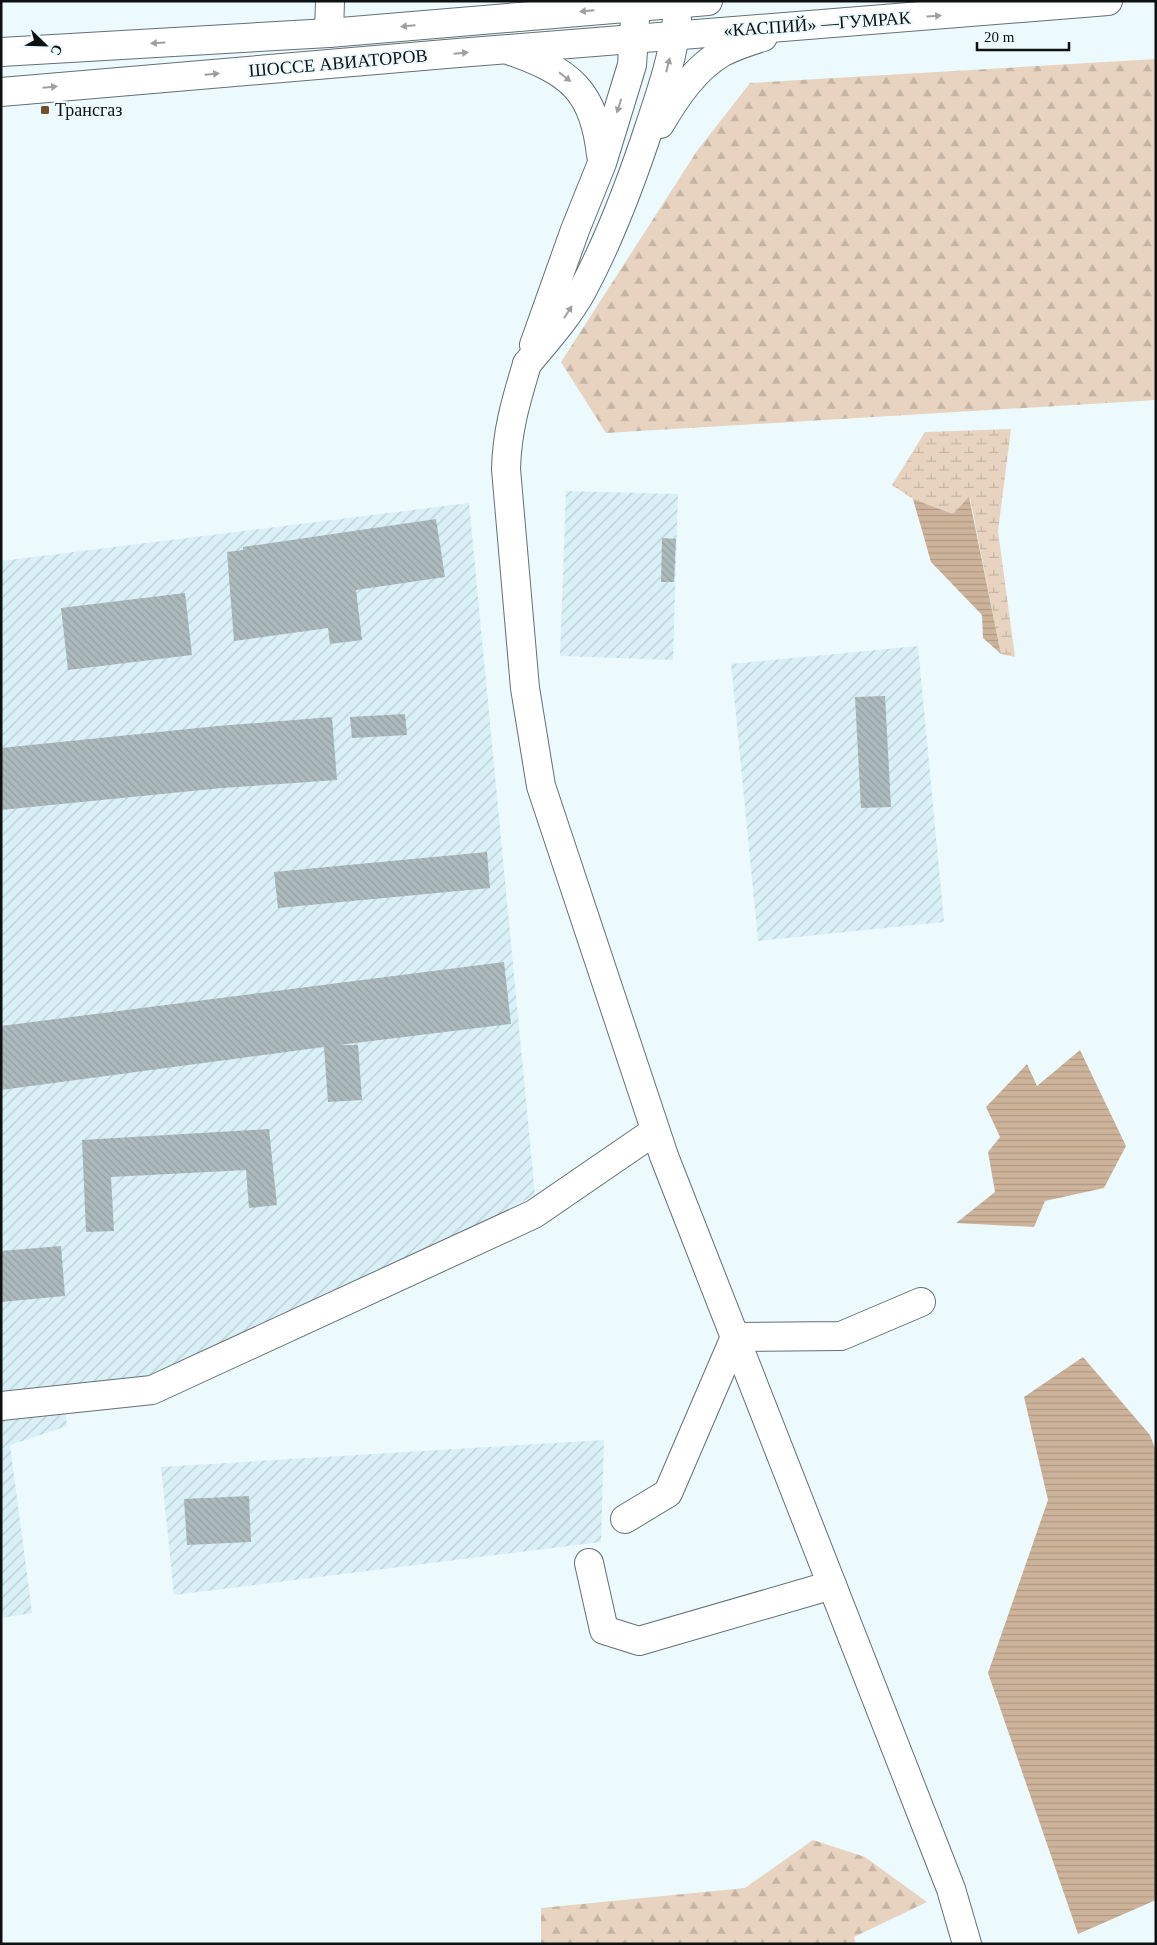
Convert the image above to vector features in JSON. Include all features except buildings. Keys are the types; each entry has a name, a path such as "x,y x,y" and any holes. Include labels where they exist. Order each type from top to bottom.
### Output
{"main road":[{"path":"329,33 330,1"},
{"path":"500,18 541,1"},
{"name":"«КАСПИЙ» —ГУМРАК","path":"636,4 708,1"},
{"name":"«КАСПИЙ» —ГУМРАК","path":"676,35 1108,1"},
{"path":"527,364 562,322 581,292 606,243 636,167 664,80 676,35 678,2"},
{"path":"636,4 632,65 602,163 527,364 512,416 507,442 506,469 525,688 541,786 655,1131 951,1889 967,1944"},
{"name":"ШОССЕ АВИАТОРОВ","path":"1,52 329,33 636,4"},
{"path":"636,167 671,106 696,72 723,52 799,26"},
{"name":"ШОССЕ АВИАТОРОВ","path":"1,92 676,35"},
{"path":"505,49 539,61 554,69 567,77 580,90 590,106 596,125 602,163"},
{"path":"1,1406 152,1390 534,1214 655,1131"},
{"path":"735,1337 841,1336 921,1302"},
{"path":"625,1519 668,1493 735,1337"},
{"path":"589,1563 604,1630 639,1641 832,1585"}],"shaded area":[{"path":"566,491 678,494 673,660 560,656"},
{"path":"969,497 1001,654 983,638 982,615 931,562 913,499 953,514"},
{"path":"469,503 535,1195 377,1279 143,1380 63,1385 67,1426 10,1445 32,1613 1,1618 1,561"},
{"path":"918,646 944,922 758,941 731,664"},
{"path":"1080,1050 1126,1146 1104,1188 1045,1201 1034,1227 956,1223 995,1192 988,1152 1000,1137 986,1107 1027,1064 1037,1086"},
{"path":"1083,1357 1150,1435 1156,1451 1156,1900 1078,1934 988,1673 1048,1500 1024,1397"},
{"path":"604,1440 601,1542 174,1595 161,1467"}],"green space":[{"path":"1156,59 1156,400 606,433 561,362 697,151 750,83"},
{"path":"1011,429 998,531 1015,657 1001,654 970,498 953,514 913,499 892,485 925,432"},
{"path":"813,1840 865,1857 927,1902 854,1937 856,1944 541,1944 541,1908 745,1888"}],"place":[{"name":"Трансгаз","path":"45,110"}]}
